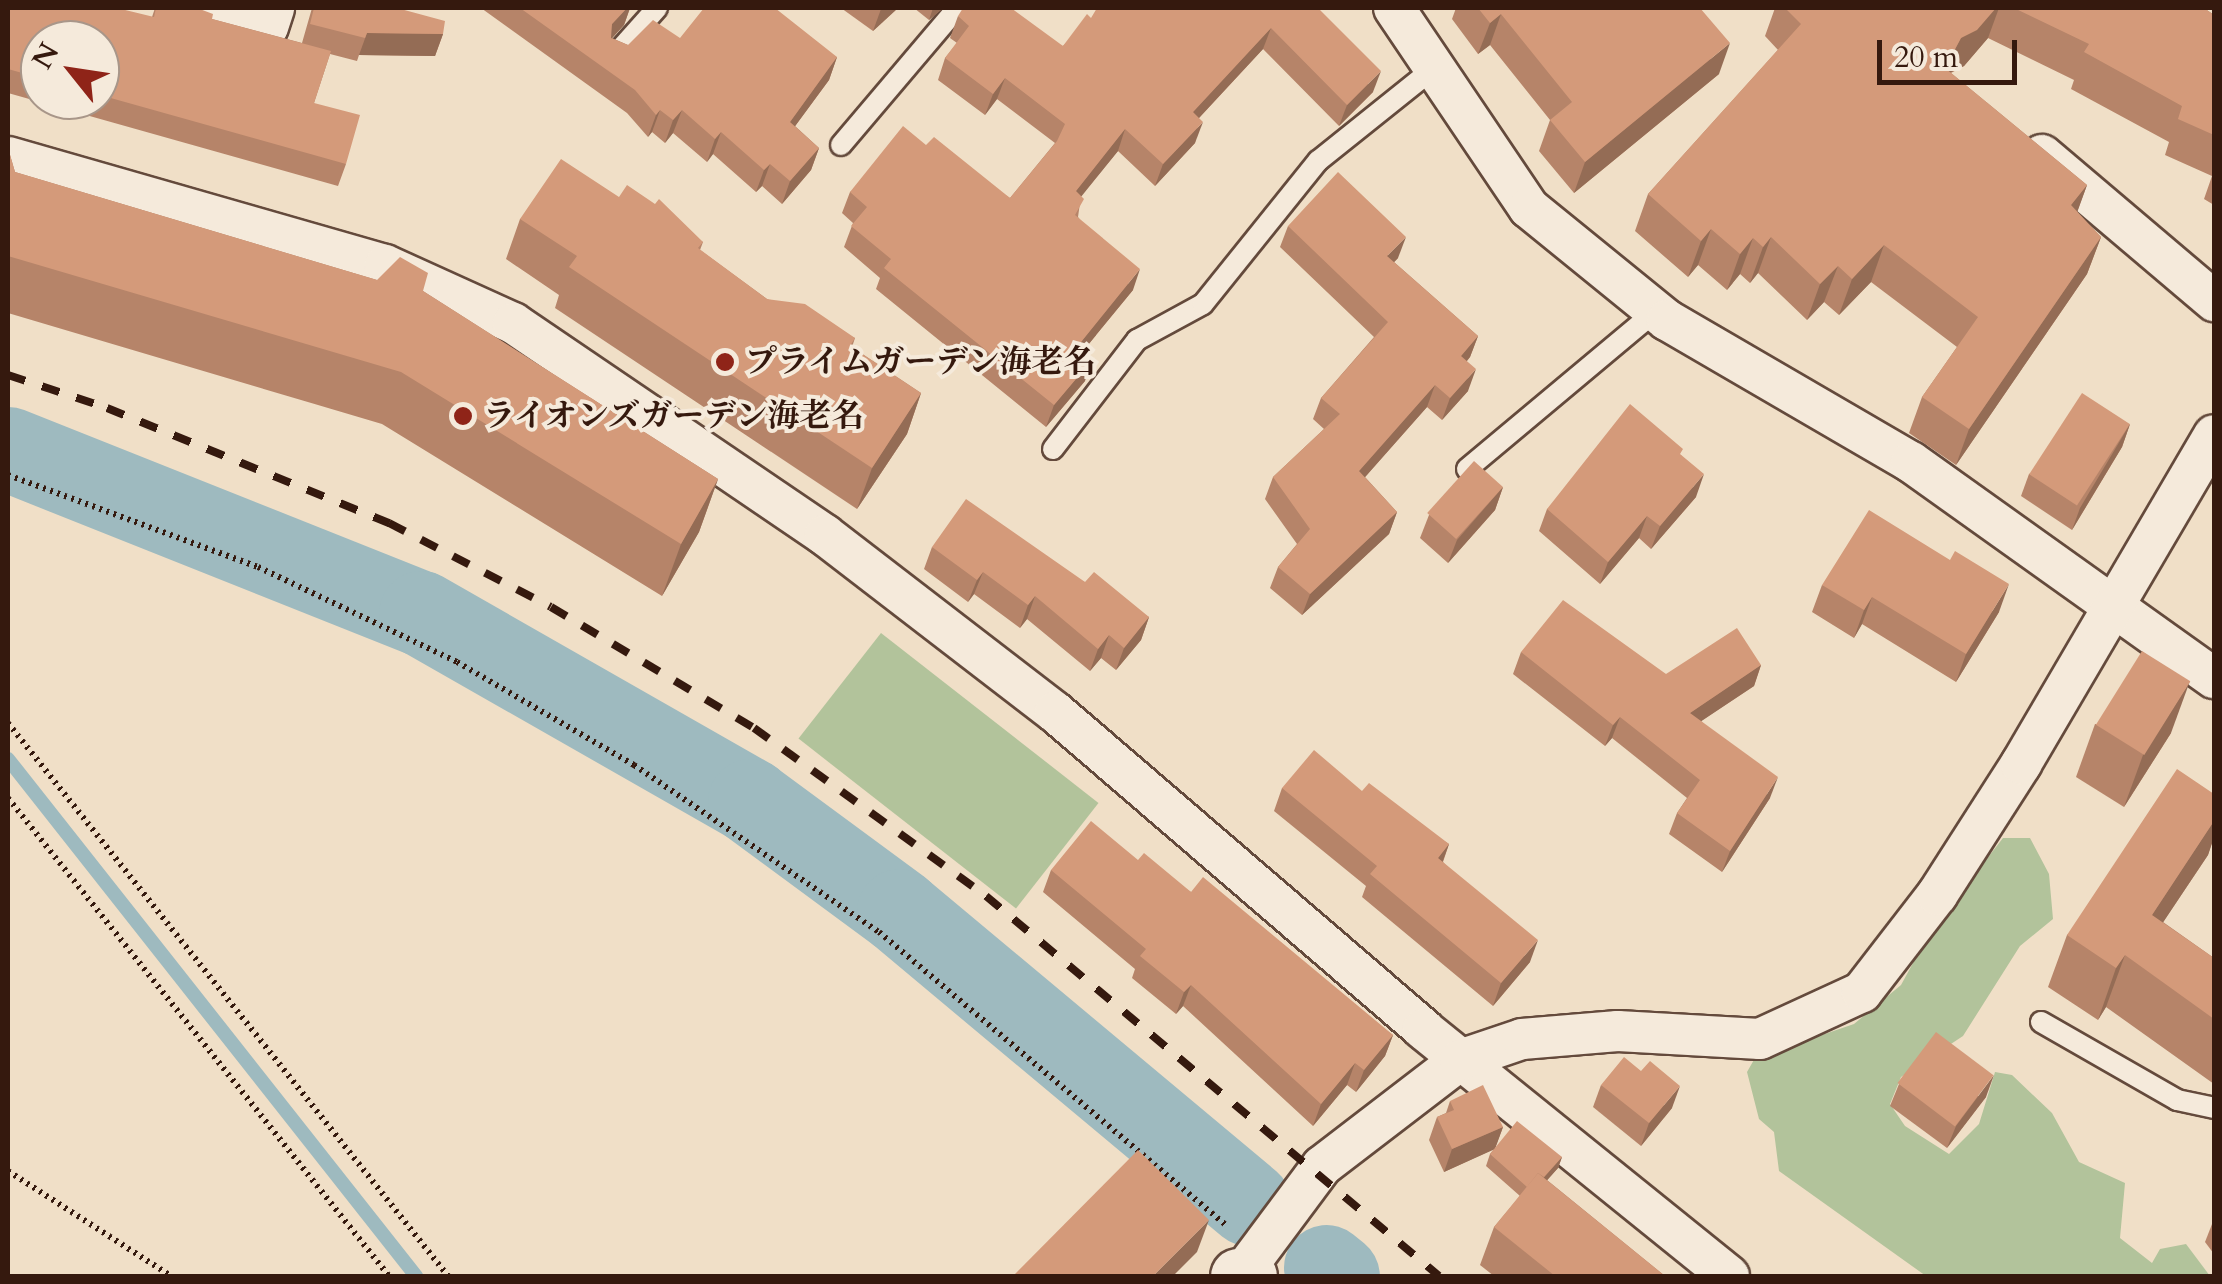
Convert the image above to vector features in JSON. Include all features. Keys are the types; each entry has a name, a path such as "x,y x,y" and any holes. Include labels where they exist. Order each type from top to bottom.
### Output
{"street":[{"path":"192,8 268,27 274,8"},
{"path":"1396,8 1529,208 1657,310 1911,462 2214,678"},
{"path":"2010,127 2214,301"},
{"path":"8,157 385,265 513,323 726,468 1055,712 1460,1060 1729,1276"},
{"path":"1247,1269 1322,1166 1460,1060 1522,1038 1599,1033 1760,1039 1862,992 1937,895 2214,435"}],"lane":[{"path":"615,55 657,8"},
{"path":"841,145 957,8"},
{"path":"1053,449 1137,340 1203,304 1318,160 1434,68"},
{"path":"1467,469 1657,310"},
{"path":"2041,1022 2177,1100 2214,1108"}],"path":[{"path":"8,474 258,566 457,662 634,766 878,932 1247,1269"},
{"path":"8,723 448,1276"},
{"path":"8,798 389,1276"},
{"path":"8,1171 170,1276"}],"green space":[{"path":"881,633 1098,803 1016,909 799,739"},
{"path":"2003,838 2030,838 2049,874 2053,919 2020,946 1963,1036 1901,1077 1890,1104 1905,1126 1949,1154 1979,1124 1995,1072 2012,1075 2052,1113 2079,1162 2125,1183 2120,1238 2152,1263 2160,1249 2186,1244 2210,1276 1926,1276 1779,1171 1774,1132 1759,1119 1747,1072 1755,1058 1854,1024 1901,985 1930,932"}],"building":[{"path":"8,8 117,8 154,17 156,8 197,8 213,14 212,19 331,51 314,103 360,115 346,164 120,101 120,20 20,20 20,72 8,69"},
{"path":"314,8 397,8 445,21 443,34 367,33 365,38 310,24"},
{"path":"520,8 627,8 612,24 611,38 628,45 653,20 680,38 704,8 775,8 837,57 790,122 819,148 790,181 770,164 764,170 721,132 715,139 682,110 673,120 660,110 656,115 635,90"},
{"path":"963,8 1011,8 1063,46 1087,14 1091,18 1097,8 1318,8 1381,71 1347,105 1271,28 1193,112 1203,122 1163,164 1125,129 1076,191 1084,199 1075,215 1140,269 1077,347 1092,360 1054,405 884,268 891,259 851,226 867,207 850,192 903,126 926,145 934,137 1010,198 1057,141 1065,124 1005,78 993,94 945,58 969,26 958,16"},
{"path":"1478,8 1700,8 1730,43 1585,162 1550,120 1572,102 1501,14 1490,23"},
{"path":"1785,8 1996,8 1977,30 1961,38 1945,68 2087,185 2071,205 2101,237 1969,429 1922,397 1978,317 1884,245 1852,279 1838,266 1820,284 1771,237 1763,247 1753,238 1740,254 1711,229 1701,241 1648,194 1801,24"},
{"path":"2014,8 2204,8 2214,15 2214,135 2178,119 2182,106 2084,52 2089,44"},
{"path":"8,148 15,172 377,280 400,257 428,273 423,291 718,479 681,544 401,372 8,256"},
{"path":"561,159 619,197 627,185 655,204 659,199 703,242 698,248 767,299 805,304 855,338 850,346 921,393 872,468 569,267 577,256 520,219"},
{"path":"1338,172 1406,237 1387,256 1478,336 1461,356 1476,369 1450,398 1435,385 1359,471 1397,512 1310,594 1278,567 1310,529 1273,477 1340,414 1321,398 1388,322 1288,226"},
{"path":"2082,393 2130,424 2077,505 2029,474"},
{"path":"1630,404 1683,449 1680,454 1704,474 1660,526 1647,516 1608,562 1547,509"},
{"path":"1474,461 1503,487 1456,539 1427,513"},
{"path":"966,499 1085,582 1094,572 1149,617 1124,648 1109,635 1098,649 1035,596 1028,605 983,572 977,580 932,547"},
{"path":"1869,510 1950,560 1955,551 2009,584 1966,654 1872,597 1864,610 1822,585"},
{"path":"1563,600 1666,674 1737,628 1761,665 1690,713 1778,777 1730,851 1677,813 1700,780 1620,717 1613,725 1521,652"},
{"path":"2142,651 2190,681 2144,755 2096,725"},
{"path":"1314,750 1362,791 1369,783 1449,844 1438,858 1538,940 1501,983 1370,874 1377,866 1282,788"},
{"path":"2177,769 2214,794 2214,821 2152,915 2214,958 2214,1019 2125,955 2116,968 2067,935"},
{"path":"1091,821 1138,860 1144,853 1191,892 1203,877 1393,1035 1364,1070 1355,1063 1321,1104 1191,985 1184,992 1140,956 1146,949 1051,870"},
{"path":"1936,1032 1994,1075 1955,1126 1897,1083"},
{"path":"1624,1057 1641,1071 1650,1061 1680,1086 1649,1123 1601,1085"},
{"path":"1483,1085 1503,1127 1452,1149 1437,1117 1454,1110 1450,1101"},
{"path":"1517,1121 1562,1157 1544,1177 1538,1173 1527,1187 1490,1154"},
{"path":"1138,1150 1209,1220 1153,1276 1013,1276"},
{"path":"1538,1173 1665,1276 1555,1276 1494,1227"}],"waterway":[{"path":"8,449 421,613 750,801 899,911 1249,1204"},
{"path":"8,759 416,1276"},
{"path":"1326,1267 1337,1276"}],"railway":[{"path":"8,375 107,408 389,523 551,607 754,728 986,896 1439,1276"}],"place":[{"name":"プライムガーデン海老名","path":"725,362"},
{"name":"ライオンズガーデン海老名","path":"463,416"}]}
